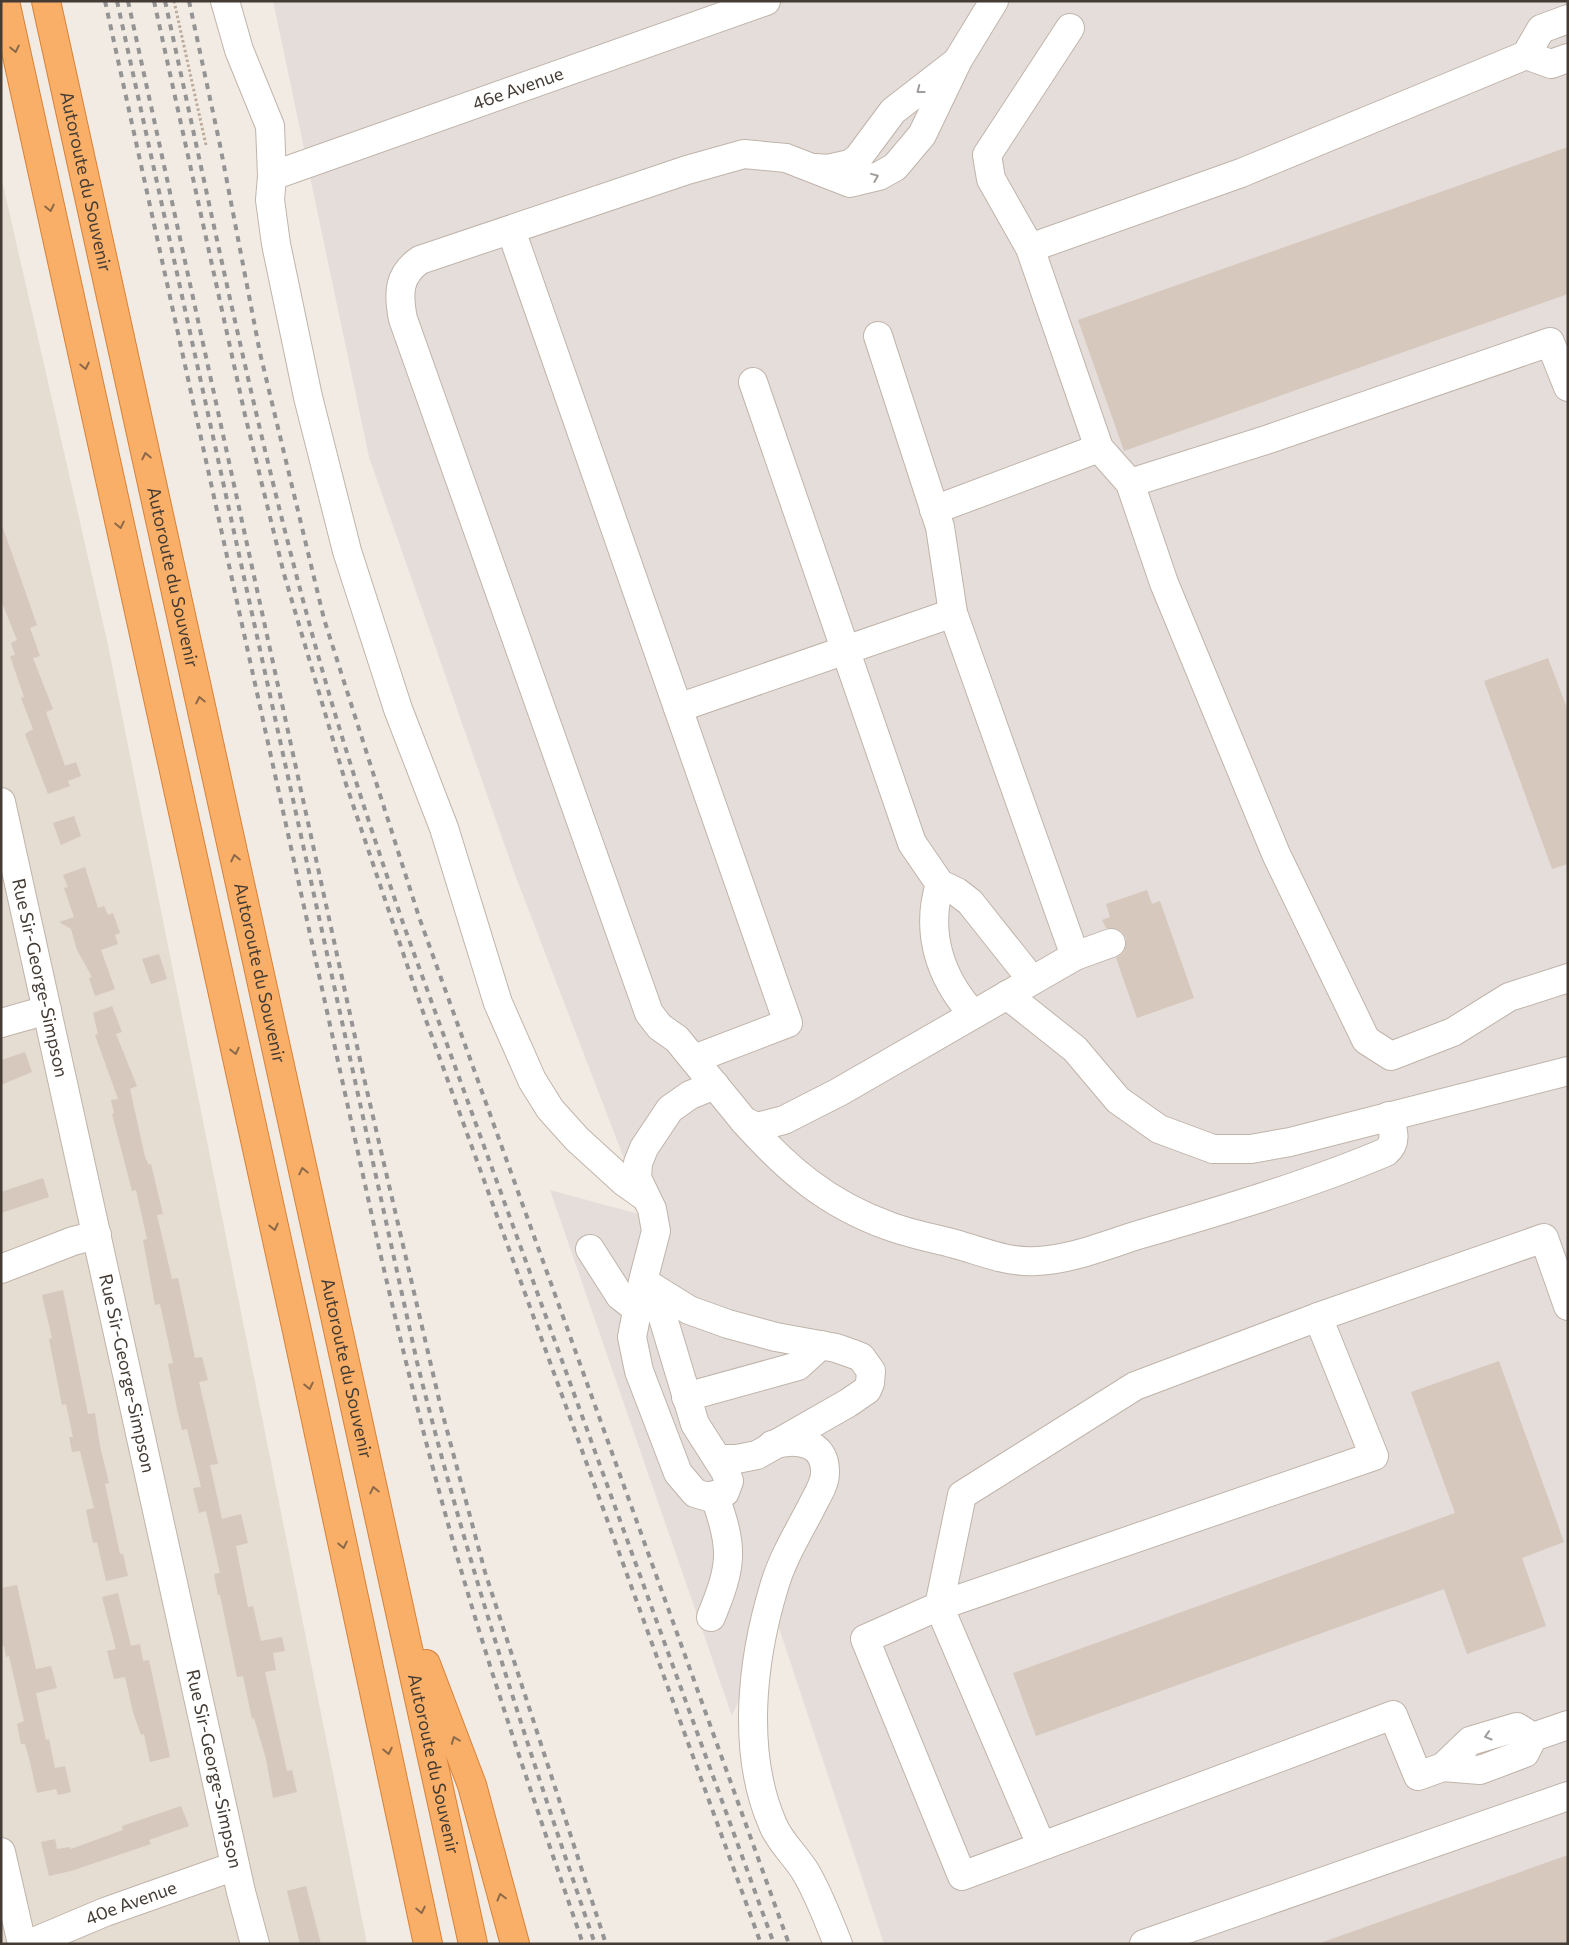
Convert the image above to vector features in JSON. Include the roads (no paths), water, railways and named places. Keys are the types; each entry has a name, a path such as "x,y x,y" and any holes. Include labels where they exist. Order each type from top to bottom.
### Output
{"highway":[{"path":"5,1 299,1341 428,1944"},
{"name":"Autoroute du Souvenir","path":"46,1 473,1944"},
{"path":"392,1572 472,1785 515,1944"}],"street":[{"path":"225,1 242,58 270,126 272,176 270,200 284,290 312,416 346,551 391,690 444,828 498,1003 532,1080 550,1109 577,1139 623,1181 644,1196"},
{"name":"46e Avenue","path":"272,176 766,1"},
{"path":"994,1 958,60 922,135 895,167 879,176 850,183 786,158 744,154 420,260 410,267 400,288 403,319 649,1013 660,1027 677,1039 776,1157 804,1182 861,1216 890,1227 1020,1262 1038,1262 1083,1252 1203,1216 1386,1152 1394,1143 1394,1132 1390,1116"},
{"path":"1030,248 1241,173 1526,55 1541,28 1568,19"},
{"path":"1070,28 987,155 991,179 1030,248 1099,448 1130,483 1164,583 1276,854 1366,1040 1391,1056 1453,1032 1509,997 1568,978"},
{"path":"1526,55 1551,64 1568,58"},
{"path":"813,167 828,169 850,164 858,158 893,112 958,60"},
{"path":"511,230 788,1023 694,1059"},
{"path":"878,336 940,527 953,613 1074,956"},
{"path":"1130,483 1269,440 1550,342 1568,387"},
{"path":"754,382 844,651 912,842 940,884 957,892 970,902 1032,980"},
{"path":"934,510 1099,448"},
{"path":"678,708 953,613"},
{"name":"Rue Sir-George-Simpson","path":"1,802 236,1866 255,1944"},
{"path":"940,884 935,900 934,920 938,958 954,992 973,1014"},
{"path":"744,1121 757,1127 784,1120 839,1092 1074,956 1111,943"},
{"path":"1007,995 1074,1049 1118,1100 1140,1117 1159,1129 1213,1149 1233,1150 1262,1147 1568,1071"},
{"path":"1,1023 47,1010"},
{"path":"644,1292 695,1424 729,1480 725,1492 715,1497 695,1493 678,1473 634,1354 632,1337 644,1292 656,1231 652,1209 644,1196 638,1178 638,1163 656,1127 670,1109 690,1095 715,1085"},
{"path":"776,1157 771,1142 784,1120"},
{"path":"1,1269 73,1241 97,1235"},
{"path":"1041,1845 939,1606 962,1495 1136,1386 1318,1317 1544,1238 1568,1306"},
{"path":"590,1249 620,1296 644,1292 728,1324 776,1337 836,1348 861,1357 871,1371 867,1390 758,1455 748,1458 718,1459"},
{"path":"1318,1317 1374,1456 939,1606 865,1639 962,1876 1393,1715 1418,1776 1443,1767 1470,1741 1517,1728 1533,1737 1568,1725"},
{"path":"686,1397 798,1366 821,1345"},
{"path":"772,1445 795,1440 811,1446 821,1456 825,1472 820,1489 774,1584 762,1632 754,1707 756,1761 762,1791 773,1826 806,1874 838,1944"},
{"path":"712,1617 724,1583 730,1558 726,1528 715,1497"},
{"path":"1145,1944 1568,1796"},
{"path":"1,1852 22,1944"},
{"name":"40e Avenue","path":"29,1944 106,1912 236,1866"}],"railway":[{"path":"105,1 379,1248 412,1384 447,1520 478,1627 583,1944"},
{"path":"117,1 417,1362 477,1582 546,1800 595,1944"},
{"path":"128,1 364,1078 441,1408 485,1572 606,1944"},
{"path":"154,1 245,415 284,574 346,784 423,1012 761,1944"},
{"path":"165,1 232,309 268,462 318,654 353,772 404,926 774,1944"},
{"path":"189,1 220,145 260,353 324,619 419,917 789,1944"}]}
